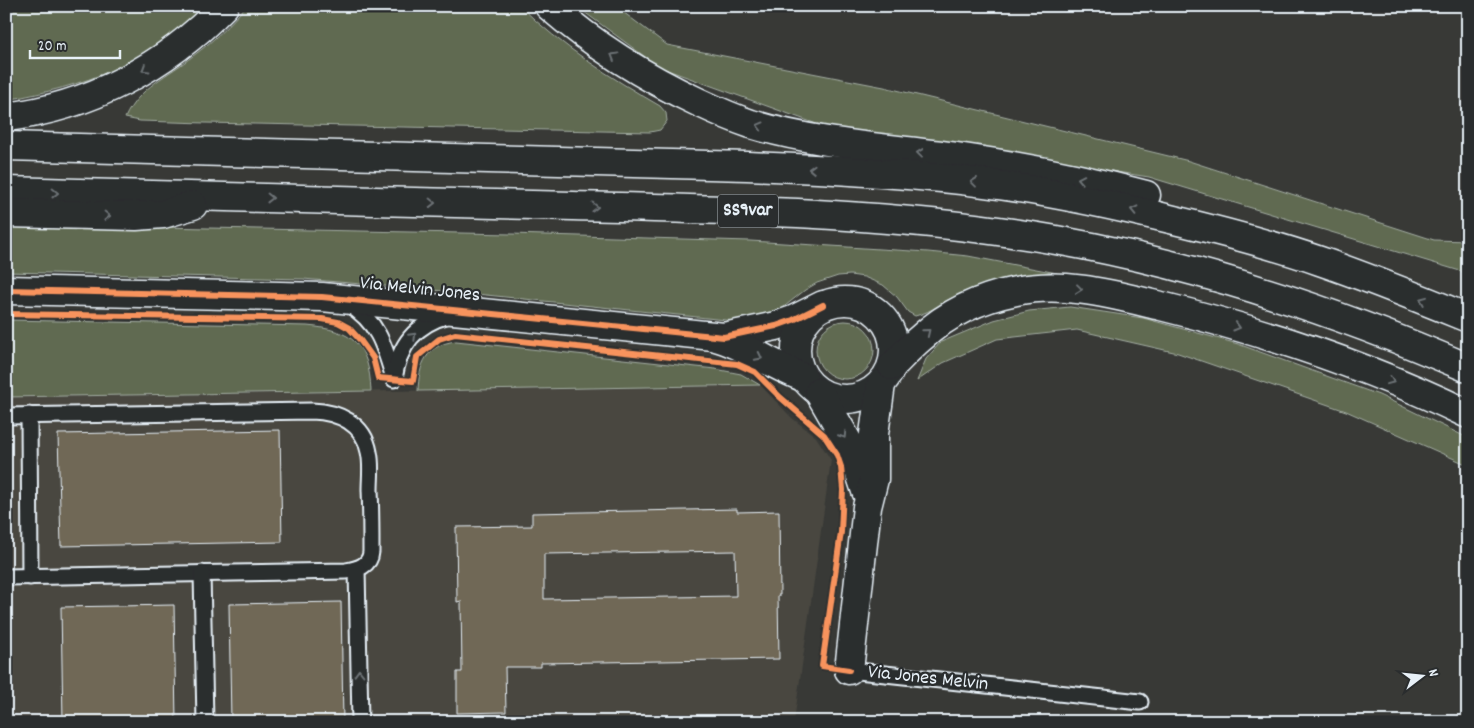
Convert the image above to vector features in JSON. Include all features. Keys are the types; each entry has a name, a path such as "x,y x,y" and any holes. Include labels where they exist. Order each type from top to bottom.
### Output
{"main road":[{"path":"6,118 43,112 75,103 123,82 191,38 224,6"},
{"path":"549,6 596,45 641,73 698,102 749,123 828,141 973,160 1099,183 1170,202 1275,247"},
{"name":"SS9var","path":"6,146 849,170 987,183 1079,199 1202,227 1275,247 1342,269 1468,318"},
{"name":"SS9var","path":"6,191 722,210 826,214 924,221 1059,240 1127,255 1259,289 1354,322 1468,368"},
{"path":"6,213 150,216 176,211 210,200 238,198"},
{"path":"811,385 829,397 851,400 872,392 932,328 962,310 1016,291 1051,287 1109,294 1177,310 1290,344 1383,378 1468,414"},
{"name":"Via Melvin Jones","path":"6,290 322,297 716,337 732,336 776,326 823,305"},
{"name":"Via Jones Melvin","path":"849,670 867,507 874,479 874,434 894,343 891,333 880,315 872,309 853,301 838,301 823,305 807,318 797,336 795,346 796,357 855,458 866,492 867,507"},
{"name":"Via Melvin Jones","path":"716,337 730,341 811,385"}],"lane":[{"path":"322,297 343,302 364,316 383,342 394,379 399,354 407,341 420,329 436,319 446,316 463,313 482,313"},
{"path":"6,416 304,411 322,411 339,415 348,419 362,434 370,457 371,556 366,564 357,569 346,571 6,577"},
{"path":"29,415 30,576"},
{"path":"357,569 360,722"},
{"path":"202,573 205,722"},
{"name":"Via Jones Melvin","path":"849,670 1140,702"}],"shaded area":[{"path":"760,385 792,418 816,437 831,460 794,722 6,722 6,397"}],"green space":[{"path":"6,6 205,6 160,43 137,58 113,70 63,88 6,100"},
{"path":"246,6 520,6 587,61 660,106 666,113 667,121 660,130 650,132 205,123 140,121 125,118 138,98 146,90 207,45"},
{"path":"576,6 615,6 667,45 884,87 1189,161 1434,240 1468,241 1468,275 1149,177 825,127 659,67"},
{"path":"6,224 511,234 750,241 968,256 1057,273 1020,277 984,285 961,293 933,309 915,316 908,312 897,297 883,285 864,277 838,276 817,283 805,290 780,310 745,322 467,293 303,279 6,272"},
{"path":"1070,307 1143,318 1238,344 1379,395 1468,438 1468,465 1346,411 1178,353 1077,330 997,339 943,363 917,381 926,359 941,342 994,320 1029,311"},
{"path":"6,320 307,326 323,328 336,331 356,342 367,362 371,391 6,397"},
{"path":"845,321 856,323 869,334 874,350 872,361 861,374 845,379 834,377 821,366 816,350 818,339 829,326"},
{"path":"456,341 715,369 741,374 760,385 418,391 420,372 426,357 438,347"}],"building":[{"path":"280,430 282,542 61,546 58,434"},
{"path":"737,509 737,512 779,511 779,659 541,663 541,667 505,667 506,712 457,713 457,672 462,672 461,601 457,602 456,527 532,526 532,513","holes":["735,551 736,596 544,599 544,554"]},
{"path":"341,602 343,722 231,722 229,604"},
{"path":"174,605 176,722 63,722 61,607"}],"cycle path":[{"path":"6,290 322,297 724,337 776,326 823,305"},
{"path":"6,314 322,319 338,322 349,328 373,358 378,378 413,381 417,357 439,339 455,334 737,364 755,372 780,397 824,435 837,455 841,467 843,490 841,532 822,666 849,670"}]}
